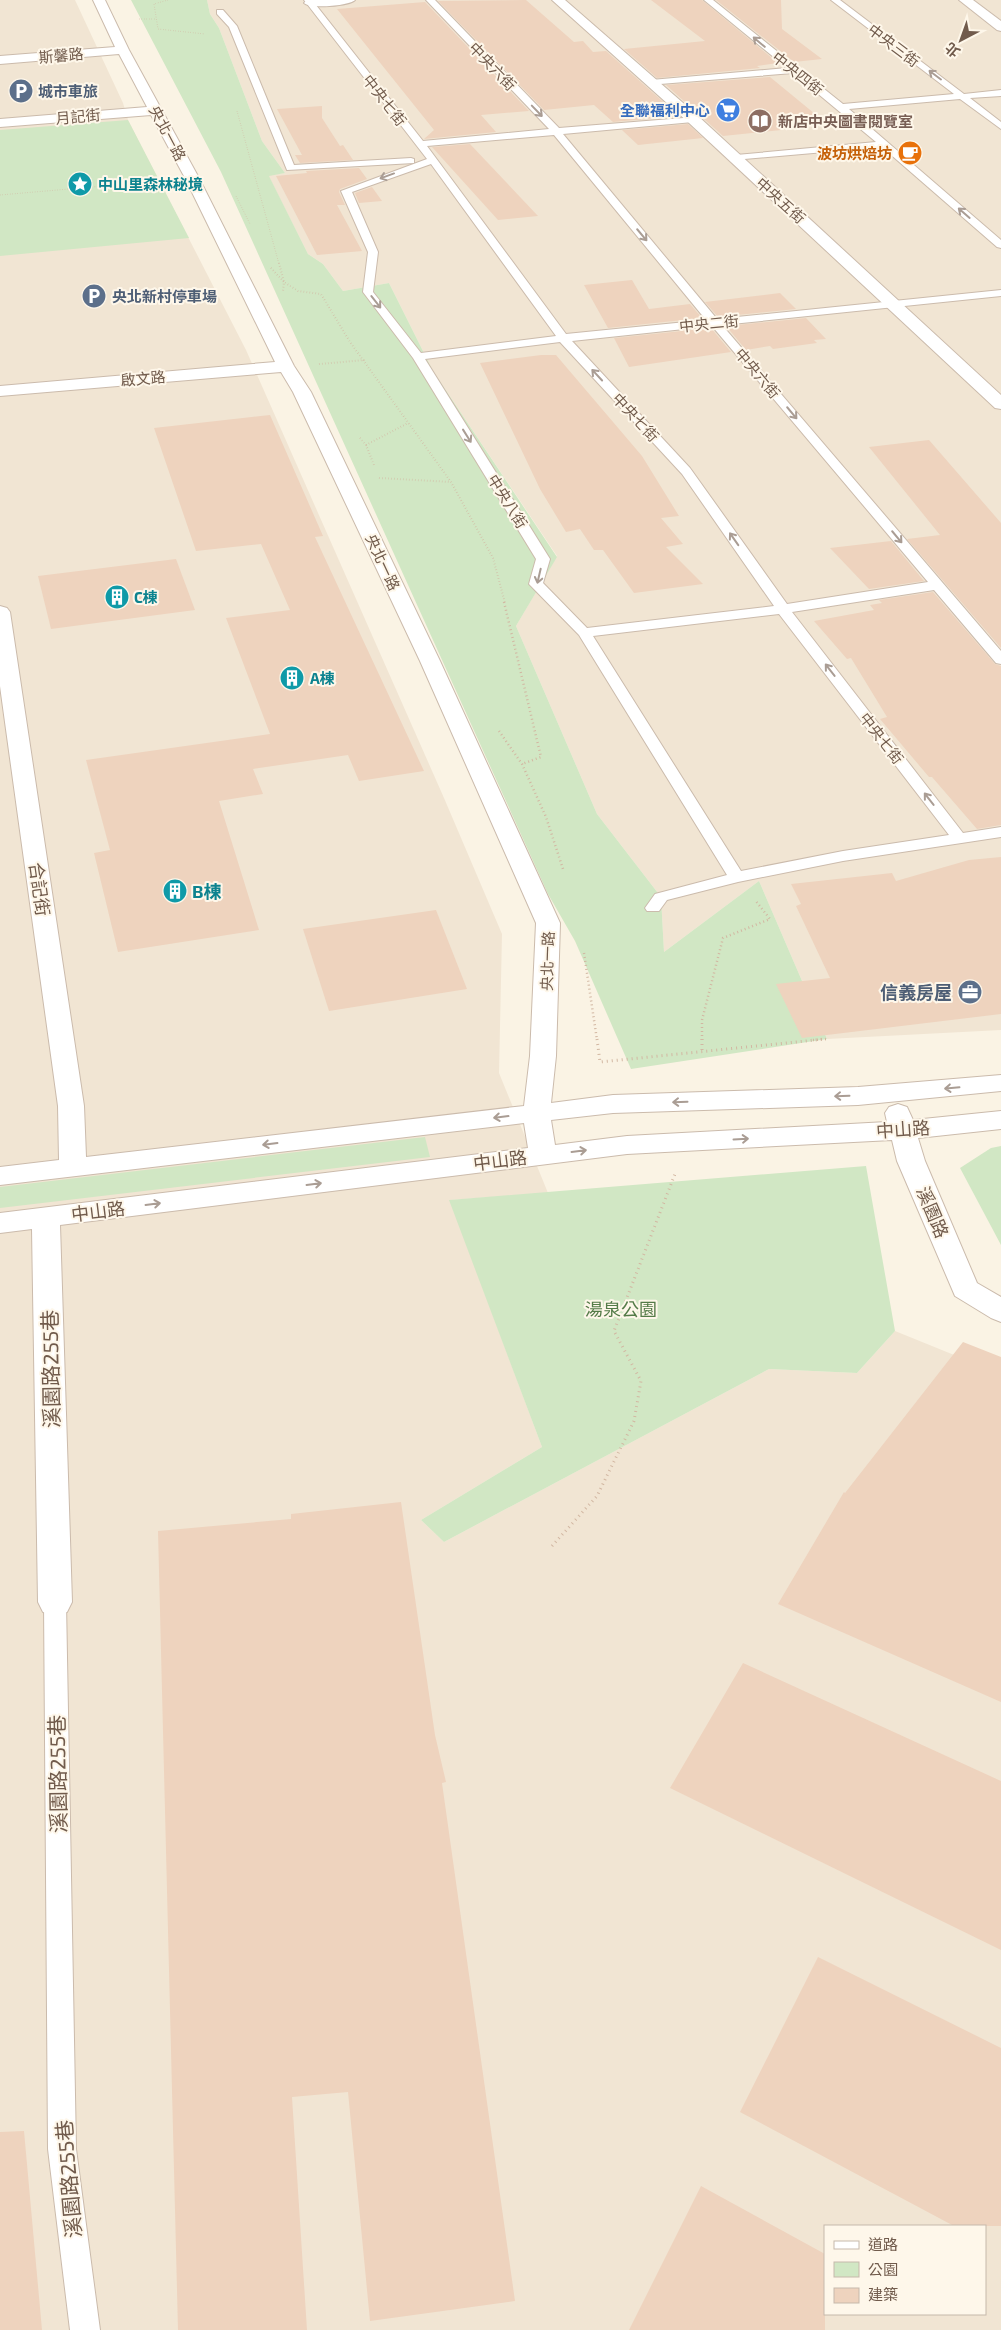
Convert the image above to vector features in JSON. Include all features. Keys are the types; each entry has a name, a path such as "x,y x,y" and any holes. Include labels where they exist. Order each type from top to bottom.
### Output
{"street":[{"name":"央北一路","path":"99,0 123,50 157,110 286,366 302,392 430,661 548,923 543,1056 536,1113 544,1155"},
{"path":"309,2 349,0"},
{"name":"中央五街","path":"558,0 736,158 1001,404"},
{"path":"965,0 1001,27"},
{"path":"979,10 994,8"},
{"name":"斯馨路","path":"0,60 123,50"},
{"name":"月記街","path":"0,123 157,110"},
{"name":"啟文路","path":"0,391 286,366"},
{"name":"合記街","path":"0,612 70,1106 73,1167"},
{"name":"中山路","path":"0,1176 613,1104 891,1093 1001,1083"},
{"name":"溪園路","path":"891,1093 905,1130 911,1161 965,1290 1001,1311"},
{"name":"中山路","path":"0,1223 627,1145 905,1130 1001,1120"},
{"name":"溪園路255巷","path":"46,1217 55,1602"}],"lane":[{"name":"中央六街","path":"430,0 557,132 714,322 1001,660"},
{"name":"中央四街","path":"708,0 841,107 1001,245"},
{"name":"中央三街","path":"834,0 1001,126"},
{"name":"中央七街","path":"309,2 432,160 563,338 686,471 783,609 959,838"},
{"path":"220,12 233,26 290,168 432,160"},
{"path":"651,83 793,70"},
{"path":"841,107 1001,93"},
{"path":"419,144 693,119"},
{"path":"736,158 883,144"},
{"name":"中央八街","path":"432,160 346,191 373,252 368,292 418,357 544,559 536,584 584,633 737,877"},
{"name":"中央二街","path":"418,357 563,338 1001,293"},
{"path":"584,633 783,609 938,585"},
{"path":"653,908 661,897 737,877 843,856 1001,832"},
{"name":"溪園路255巷","path":"55,1602 62,2149 85,2330"}],"path":[{"path":"168,0 154,4 158,29 214,35"},
{"path":"136,22 135,20 156,18"},
{"path":"235,107 284,282 283,291 285,298"},
{"path":"0,195 166,181"},
{"path":"233,193 239,200 252,227"},
{"path":"269,265 284,282 298,291 321,294 350,342 365,360 451,482 493,558 519,659 541,757 522,764"},
{"path":"315,356 323,372"},
{"path":"319,364 365,360"},
{"path":"366,445 408,423"},
{"path":"356,433 366,445 383,487"},
{"path":"379,478 451,482"},
{"path":"495,725 522,764 546,817 564,873"},
{"path":"702,1052 702,1020 723,938 770,919 737,877"},
{"path":"582,944 600,1062 827,1039"},
{"path":"552,1546 597,1496 634,1421 641,1381 614,1332 676,1171"}],"shaded area":[{"path":"0,0 75,0 123,103 128,120 246,350 502,934 499,1073 548,1193 450,1200 542,1447 421,1520 444,1542 769,1369 857,1373 895,1331 1001,1374 1001,2330 0,2330"},
{"path":"207,0 1001,0 1001,1030 827,1039 759,881 664,952 661,897 597,814 516,626 557,556 433,371 389,283 343,291 323,264 308,254 268,175 285,173 262,141 219,28 210,14"}],"green space":[{"path":"131,0 207,0 210,14 219,28 262,141 285,173 269,176 308,254 323,264 343,291 389,283 433,371 557,557 516,626 597,814 661,897 664,952 759,881 827,1039 631,1069 575,941 548,894 221,172"},
{"name":"中山里森林秘境","path":"128,120 189,238 0,256 0,130"},
{"path":"425,1137 430,1157 0,1208 0,1187"},
{"path":"1001,1146 1001,1245 960,1168 991,1148"},
{"name":"湯泉公園","path":"866,1166 895,1331 857,1373 769,1369 444,1542 421,1520 542,1447 449,1200"}],"building":[{"path":"526,0 574,42 583,41 593,52 606,51 679,116 613,122 594,105 544,110 438,1"},
{"path":"651,0 702,0 778,63 757,66 760,68 657,78 624,49 705,41"},
{"path":"716,0 781,0 782,29 822,59 794,62"},
{"path":"425,2 529,111 481,115 496,132 424,139 434,130 337,9"},
{"path":"770,77 826,123 788,127 791,129 723,136 666,85"},
{"path":"322,106 322,118 340,146 343,145 353,160 300,163 295,155 302,155 277,109"},
{"path":"688,124 703,138 638,145 622,130"},
{"path":"470,144 538,216 498,220 432,147"},
{"path":"359,168 367,179 340,189 339,192 345,205 337,205 362,251 317,255 276,176 307,173 306,171"},
{"path":"372,187 382,201 359,203 355,193"},
{"path":"632,280 649,309 690,304 702,318 608,328 584,285"},
{"path":"780,293 796,309 718,317 705,302"},
{"path":"806,318 826,339 814,340 817,343 773,349 770,346 746,350 726,326"},
{"path":"711,328 731,352 629,367 614,338"},
{"path":"541,355 556,355 642,456 679,516 661,518 683,544 666,547 703,584 634,593 603,550 594,550 580,529 566,532 540,489 480,363"},
{"path":"270,415 323,536 315,537 424,771 359,781 348,755 253,769 263,794 219,801 259,930 118,952 94,853 110,850 86,760 270,734 226,618 290,610 261,544 196,551 154,428"},
{"path":"929,440 1001,523 1001,648 907,539 940,535 869,447"},
{"path":"891,541 924,581 869,589 830,548"},
{"name":"C棟","path":"176,559 195,610 51,629 38,576"},
{"path":"933,592 995,664 1001,666 1001,825 977,829 932,777 929,777 880,719 887,717 851,658 847,659 814,621 874,610 870,605 882,603 879,600"},
{"path":"1001,857 1001,1014 802,1038 776,984 830,978 796,906 801,904 791,884 892,873 896,881 969,860"},
{"path":"436,910 467,989 329,1011 303,929"},
{"path":"963,1342 1001,1357 1001,1702 778,1604 844,1492"},
{"path":"401,1502 435,1735 446,1782 442,1783 515,2301 370,2321 348,2092 292,2097 307,2330 178,2330 158,1531 291,1519 291,1514"},
{"path":"743,1663 1001,1781 1001,1950 670,1788"},
{"path":"818,1957 1001,2048 1001,2226 952,2225 740,2112"},
{"path":"24,2131 42,2330 0,2330 0,2132"},
{"path":"701,2186 824,2253 825,2330 629,2330"}],"place":[{"name":"城市車旅","path":"21,91"},
{"name":"全聯福利中心","path":"728,110"},
{"name":"新店中央圖書閱覽室","path":"760,121"},
{"name":"波坊烘焙坊","path":"910,153"},
{"name":"中山里森林秘境","path":"80,184"},
{"name":"央北新村停車場","path":"94,296"},
{"name":"C棟","path":"117,597"},
{"name":"A棟","path":"292,678"},
{"name":"B棟","path":"175,891"},
{"name":"信義房屋","path":"970,992"}]}
